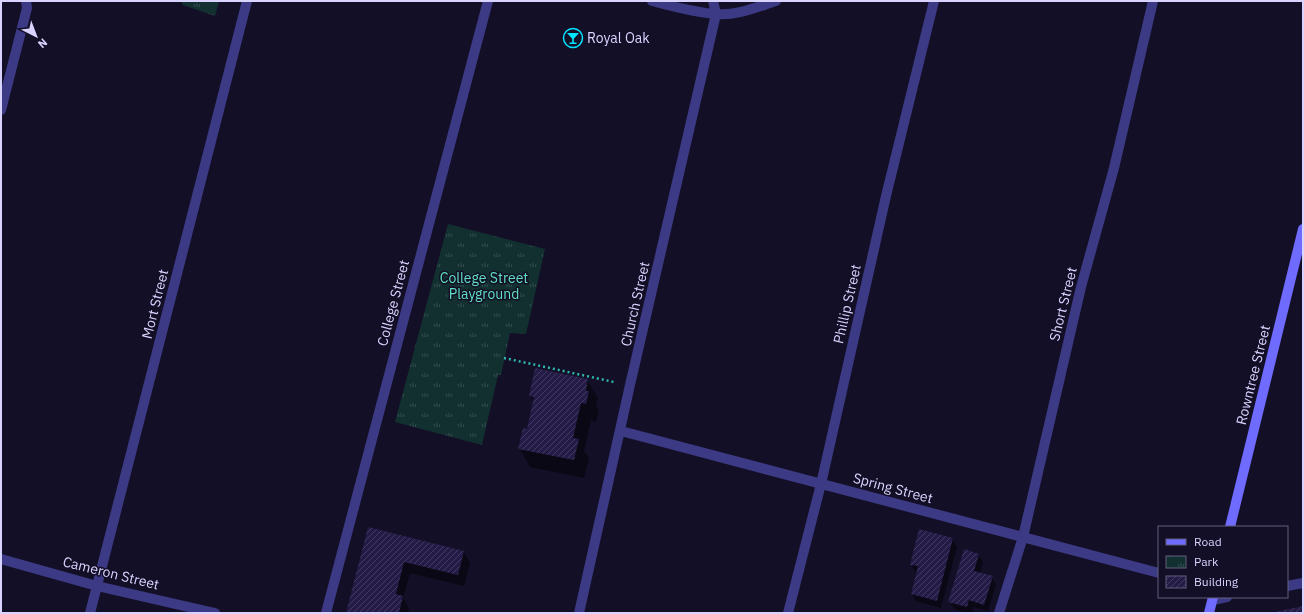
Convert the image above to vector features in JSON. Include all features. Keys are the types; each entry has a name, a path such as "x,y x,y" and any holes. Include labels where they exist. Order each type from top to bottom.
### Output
{"street":[{"path":"1,110 27,8 26,1"},
{"name":"Mort Street","path":"90,613 247,1"},
{"name":"College Street","path":"326,613 488,1"},
{"path":"652,1 716,14 731,14 776,1"},
{"name":"Church Street","path":"579,613 716,14 713,1"},
{"name":"Phillip Street","path":"788,613 821,484 886,196 934,1"},
{"name":"Short Street","path":"999,613 1023,537 1081,287 1114,168 1153,1"},
{"name":"Rowntree Street","path":"1230,526 1303,229"},
{"name":"Spring Street","path":"621,431 1158,573"},
{"name":"Cameron Street","path":"1,559 98,586 215,613"},
{"path":"1288,586 1303,583"},
{"path":"1209,613 1213,598"}],"path":[{"path":"504,358 630,385"}],"green space":[{"path":"181,1 219,1 215,16 183,5"},
{"name":"College Street Playground","path":"448,224 545,249 526,334 510,333 501,375 498,375 482,445 395,422"}],"building":[{"path":"535,368 588,379 586,391 589,391 586,404 581,403 573,438 579,439 574,460 518,449 523,428 527,429 534,397 529,396"},
{"path":"368,527 464,551 458,575 404,562 396,594 403,596 399,613 346,613"},
{"path":"919,529 953,538 937,601 911,594 918,566 910,565"},
{"path":"964,549 979,554 974,571 993,576 984,605 969,600 967,607 948,602"},
{"path":"1303,606 1303,613 1275,613 1275,612"}],"place":[{"name":"Royal Oak","path":"573,38"}]}
